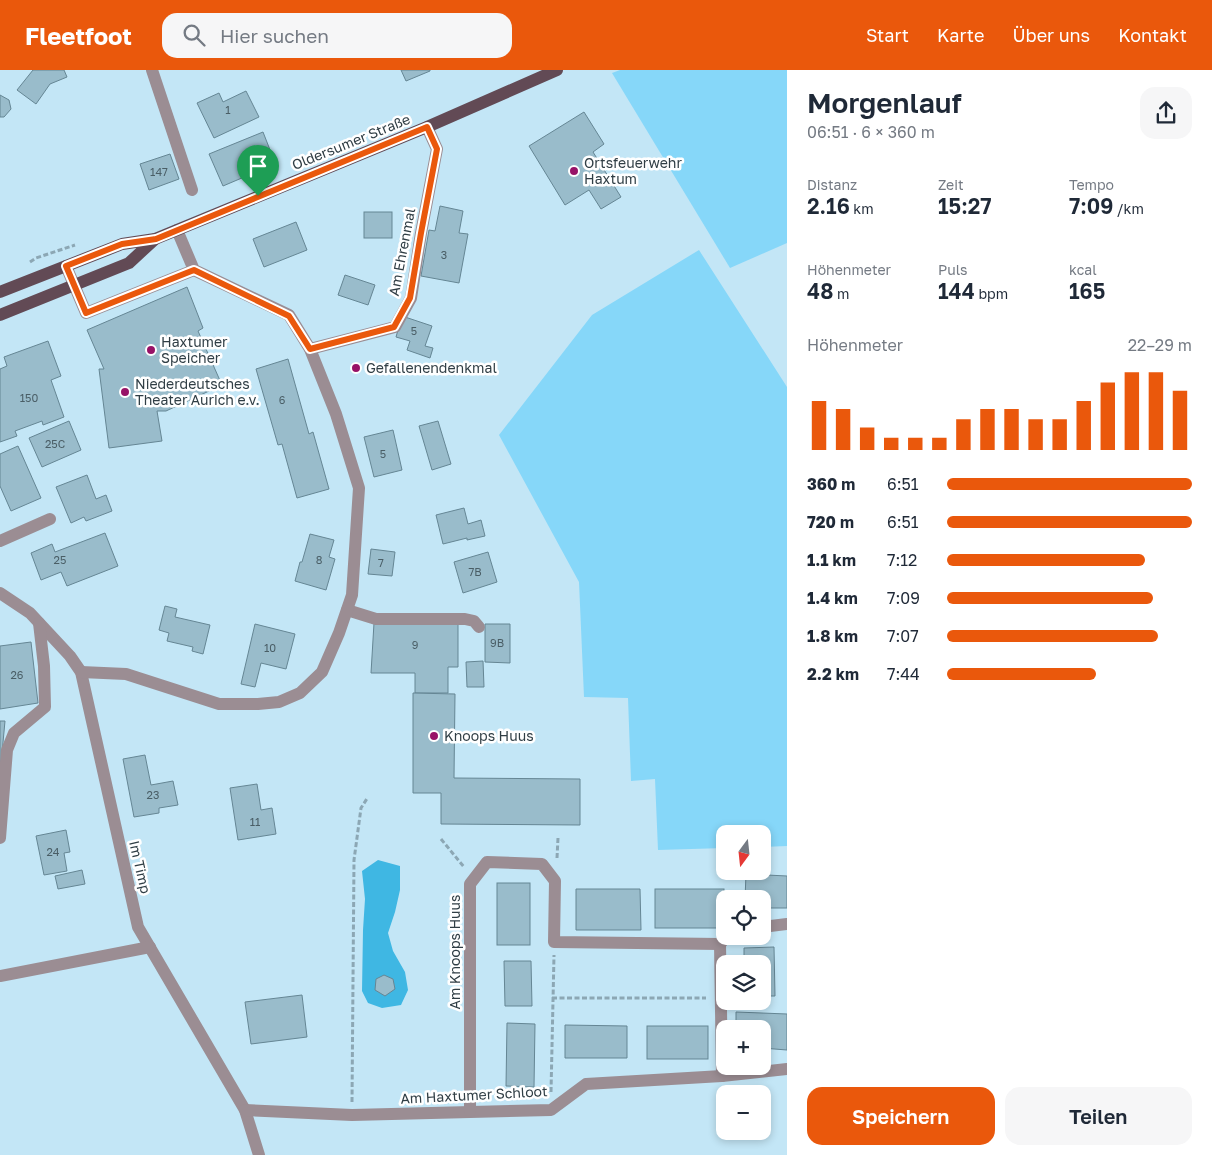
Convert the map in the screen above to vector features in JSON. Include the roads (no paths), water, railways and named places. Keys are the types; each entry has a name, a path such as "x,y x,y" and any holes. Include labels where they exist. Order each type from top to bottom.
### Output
{"main road":[{"name":"Oldersumer Straße","path":"0,292 122,244 156,239 427,127 557,70"},
{"name":"Oldersumer Straße","path":"0,314 129,263 156,239"}],"street":[{"path":"152,70 192,190"},
{"name":"Am Ehrenmal","path":"310,349 394,327 410,298 437,149 427,127"},
{"path":"81,672 126,674 218,704 279,702 300,693 322,672 339,633 352,595 359,488 336,414 310,349 289,316 194,270 177,230"},
{"path":"66,266 86,313 194,270"},
{"path":"0,542 50,518"},
{"name":"Im Timp","path":"0,593 30,613 70,656 81,672 138,927 245,1110 259,1155"},
{"path":"347,610 376,619 474,621 479,627"},
{"path":"0,838 7,750 14,733 45,707 40,623"},
{"name":"Am Knoops Huus","path":"470,1111 470,884 487,862 542,864 555,881 554,942 716,940"},
{"path":"771,926 787,924"},
{"path":"722,1076 724,945"},
{"path":"0,976 150,947"},
{"name":"Am Haxtumer Schloot","path":"245,1110 352,1115 551,1110 586,1084 722,1076 787,1069"}],"place":[{"name":"Ortsfeuerwehr Haxtum","path":"574,171"},
{"name":"Haxtumer Speicher","path":"151,350"},
{"name":"Gefallenendenkmal","path":"356,368"},
{"name":"Niederdeutsches Theater Aurich e.v.","path":"125,392"},
{"name":"Knoops Huus","path":"434,736"}]}
